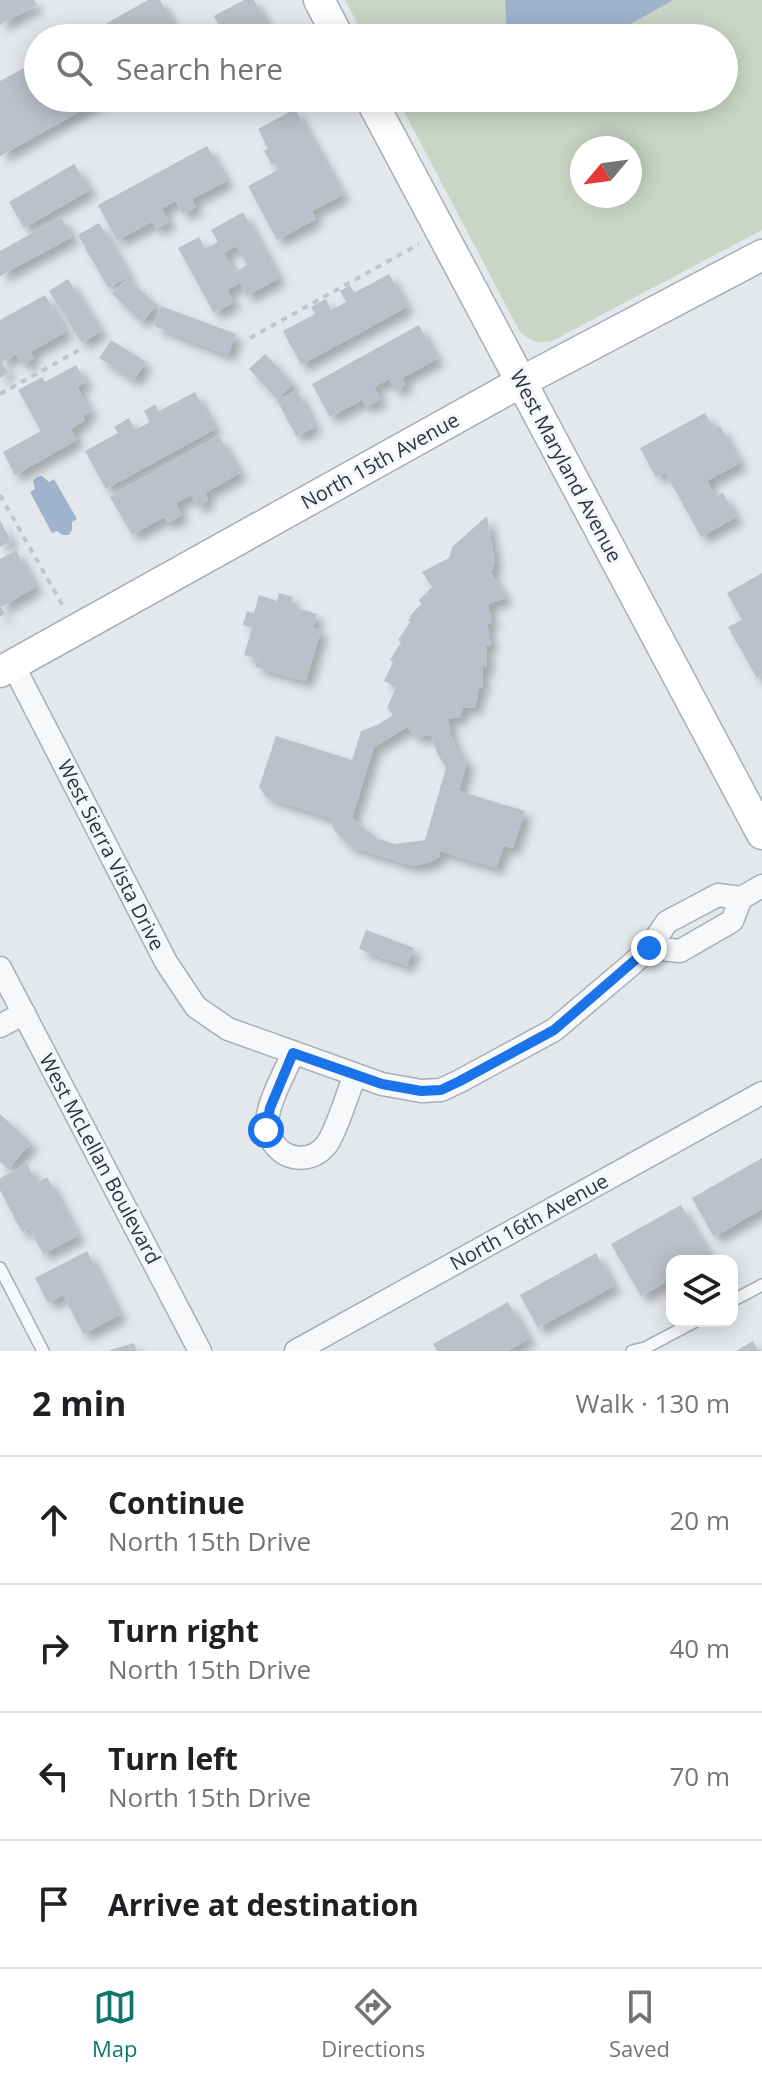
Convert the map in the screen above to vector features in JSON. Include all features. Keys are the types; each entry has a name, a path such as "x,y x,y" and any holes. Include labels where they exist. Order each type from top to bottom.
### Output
{"street":[{"path":"319,0 332,24"},
{"name":"West Maryland Avenue","path":"377,112 762,834"},
{"name":"North 15th Avenue","path":"6,668 521,382 762,255"},
{"name":"West Sierra Vista Drive","path":"6,668 166,962 196,1007 228,1029 382,1084 421,1091 451,1086 554,1030 649,948 667,922 718,895 741,898"},
{"path":"649,948 680,951 732,921 741,898 762,886"},
{"path":"689,910 704,937"},
{"name":"West McLellan Boulevard","path":"0,968 200,1351"},
{"path":"0,1026 24,1013"},
{"path":"293,1053 270,1108 266,1130 284,1155 296,1158 311,1156 329,1141 355,1075"},
{"name":"North 16th Avenue","path":"296,1351 762,1093"}],"lane":[{"path":"0,1268 43,1351"},
{"path":"738,1298 762,1285"},
{"path":"632,1351 645,1348 685,1327"}],"path":[{"path":"250,338 419,244"},
{"path":"0,394 81,349"},
{"path":"0,495 63,606"}],"green space":[{"path":"345,0 762,0 762,230 552,341 531,340 520,332 404,112 738,112 738,24 358,24"}],"water":[{"path":"505,0 673,0 631,24 506,24"},
{"path":"42,476 49,482 54,479 77,519 72,522 69,535 57,531 52,533 30,492 35,489 33,481"}],"building":[{"path":"0,0 34,0 37,5 0,25"},
{"path":"148,0 160,0 173,24 108,24"},
{"path":"244,0 254,0 267,24 218,24 214,16"},
{"path":"24,68 24,112 79,112 0,156 0,81"},
{"path":"289,112 297,112 343,195 312,211 316,219 277,240 248,186 280,169 276,163 272,165 264,151 268,148 258,129"},
{"path":"207,146 227,181 192,199 196,207 183,214 176,201 162,208 169,222 156,229 152,222 117,240 98,205"},
{"path":"74,164 90,190 24,228 9,202"},
{"path":"243,212 279,278 247,296 240,283 227,290 234,302 214,313 178,248 199,237 205,249 218,242 211,230","holes":["236,246 247,265 235,272 224,253"]},
{"path":"61,217 72,237 0,276 0,251"},
{"path":"99,223 129,276 108,288 78,235"},
{"path":"389,274 407,307 301,365 283,331 315,314 311,307 326,299 331,310 346,302 340,291 350,285 354,293"},
{"path":"127,278 157,305 142,322 112,294"},
{"path":"68,279 101,331 82,343 49,291"},
{"path":"45,295 66,332 30,352 34,358 23,365 16,354 2,362 8,373 0,378 0,320"},
{"path":"161,306 236,334 228,355 154,326"},
{"path":"419,325 437,359 402,378 406,385 395,391 389,379 374,387 381,399 366,407 362,400 330,417 312,384"},
{"path":"111,340 146,362 134,380 99,358"},
{"path":"265,354 293,384 277,399 249,369"},
{"path":"76,365 86,382 77,387 91,412 71,429 77,440 15,475 3,452 41,431 18,390 42,377 45,382"},
{"path":"297,390 315,427 296,436 277,400"},
{"path":"195,392 215,429 106,489 85,451 118,433 114,427 129,418 135,430 150,422 144,411 155,404 159,411"},
{"path":"705,413 714,429 720,426 740,463 707,481 716,497 723,493 736,517 701,537 665,472 656,477 640,448"},
{"path":"219,436 240,473 205,493 208,500 197,507 191,495 176,503 182,515 168,523 164,517 132,535 110,497"},
{"path":"487,516 495,562 491,573 506,598 488,604 492,623 487,624 491,645 486,646 487,667 483,667 482,688 479,688 475,708 463,707 460,717 448,719 449,732 467,763 459,791 525,811 513,848 504,846 496,868 440,851 439,857 430,862 413,866 349,846 334,830 331,824 334,819 266,797 259,787 276,736 352,760 361,731 393,715 387,708 396,687 384,681 393,662 390,660 401,642 398,640 410,622 410,616 421,604 419,600 432,587 422,572 449,558 452,547","holes":["407,727 416,737 431,735 446,768 425,840 395,844 378,839 352,818 374,747"]},
{"path":"0,520 11,541 0,547"},
{"path":"16,550 36,587 1,607 5,614 0,617 0,559"},
{"path":"762,573 762,675 757,678 728,627 742,620 727,593"},
{"path":"279,593 293,597 290,606 317,614 313,628 321,630 306,681 255,667 258,659 244,655 252,628 243,625 247,611 254,613 259,595 277,601"},
{"path":"366,930 414,948 407,966 359,949"},
{"path":"0,1114 31,1143 8,1169 0,1162"},
{"path":"762,1158 762,1209 714,1237 692,1198"},
{"path":"27,1164 37,1183 47,1177 78,1236 43,1254 29,1228 22,1232 0,1190 0,1178"},
{"path":"681,1205 709,1255 666,1255 666,1282 641,1296 611,1244"},
{"path":"87,1251 120,1315 83,1334 63,1295 48,1303 35,1278"},
{"path":"596,1253 614,1286 538,1328 520,1295"},
{"path":"508,1302 529,1339 507,1351 437,1351 433,1344"},
{"path":"753,1341 758,1351 736,1351"},
{"path":"134,1343 137,1351 110,1351 110,1350"}],"route":[{"path":"266,1130 270,1108 293,1053 382,1084 421,1091 441,1090 554,1030 649,948"}]}
